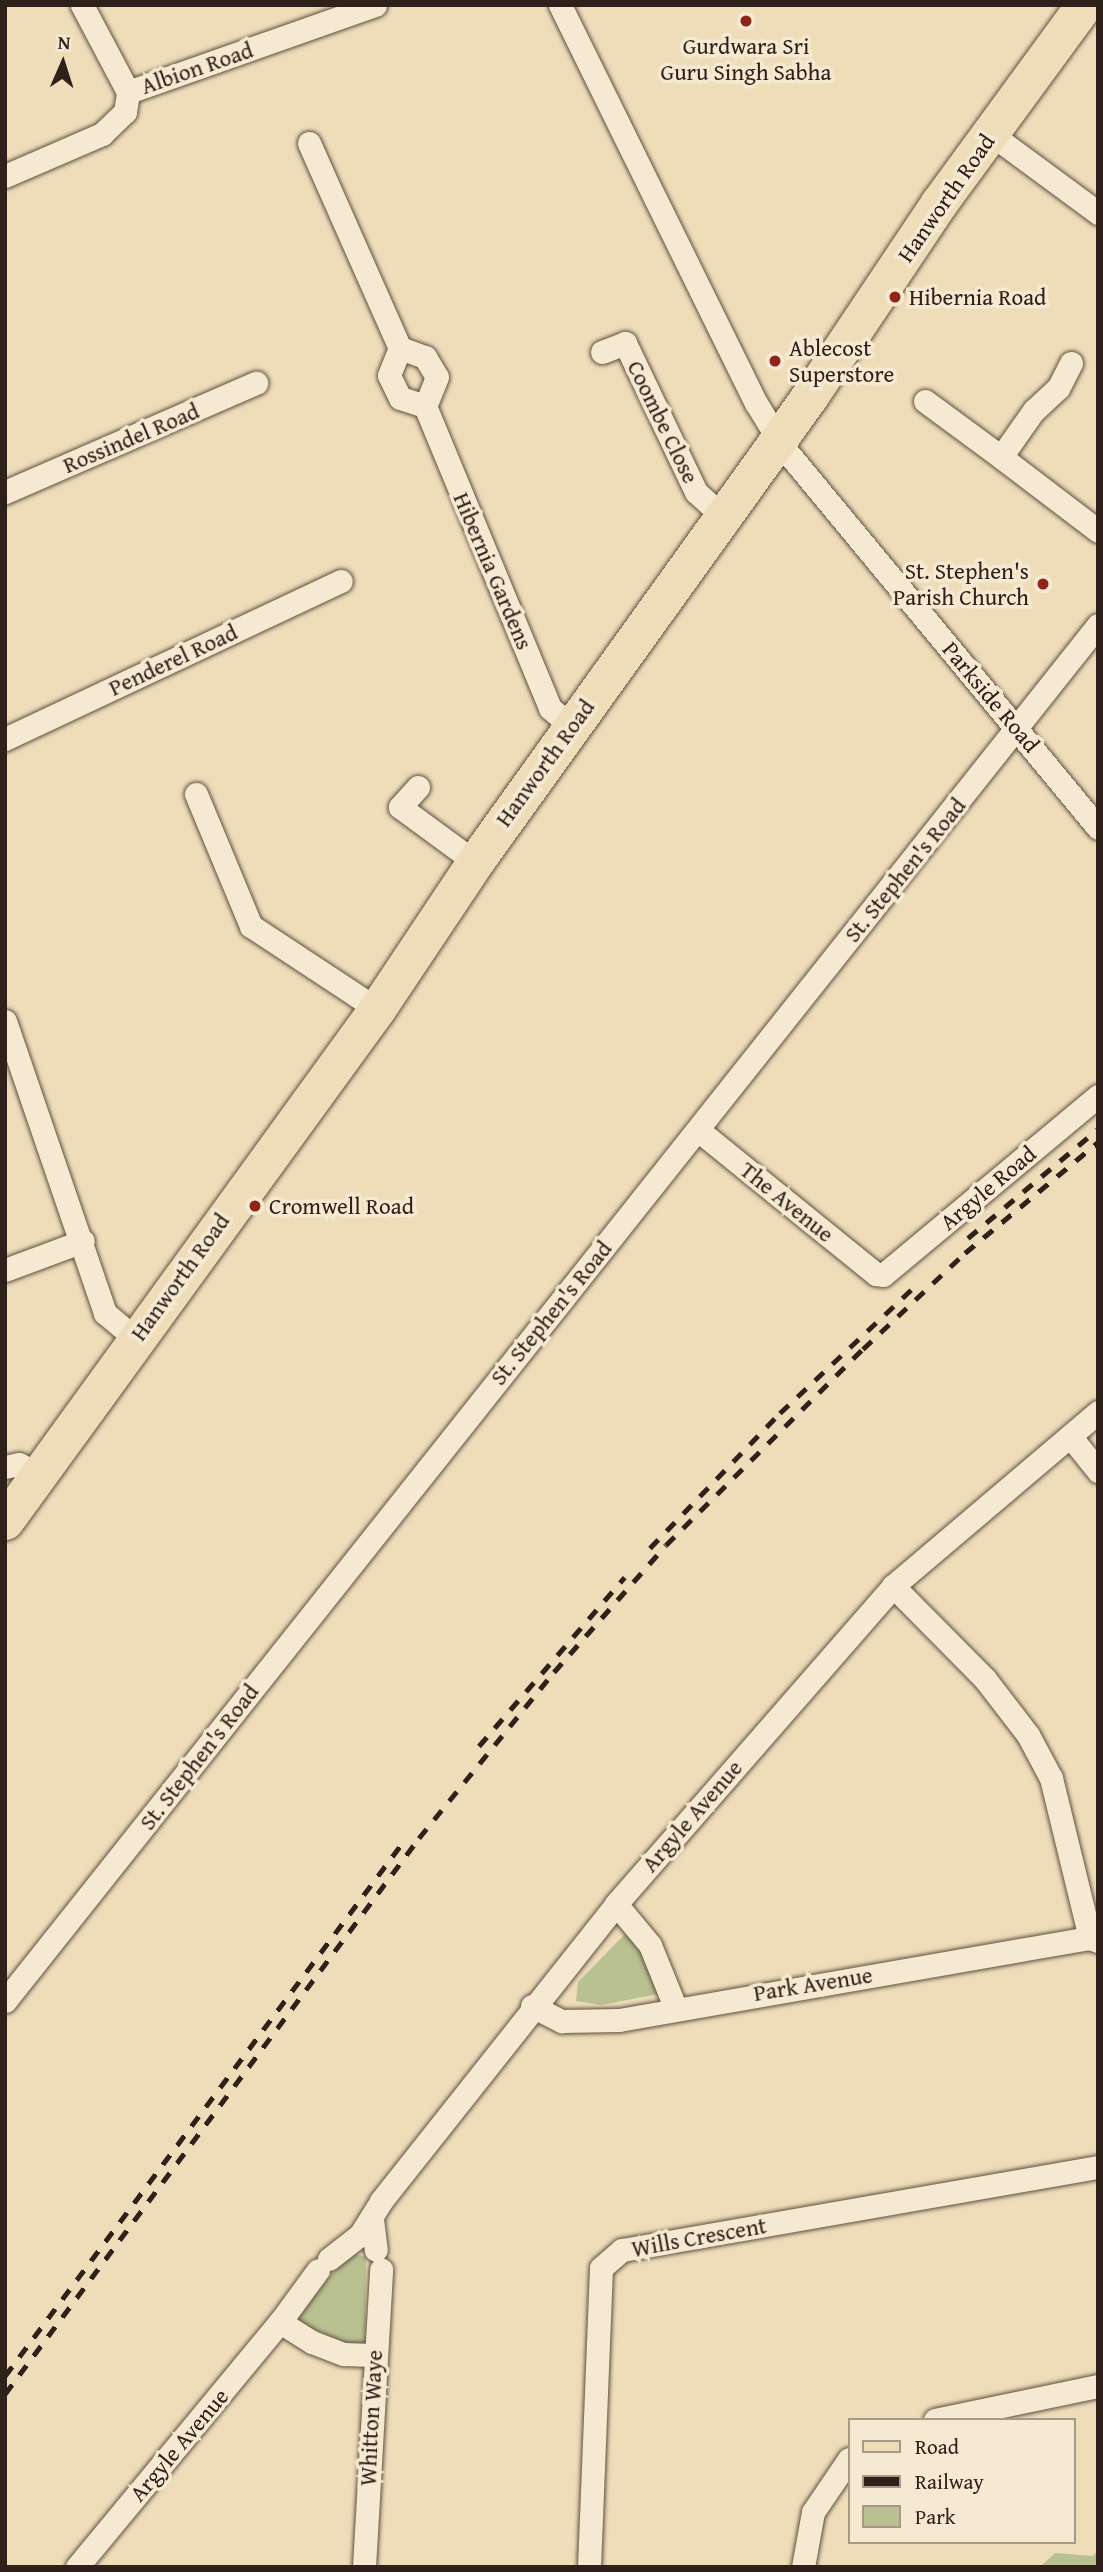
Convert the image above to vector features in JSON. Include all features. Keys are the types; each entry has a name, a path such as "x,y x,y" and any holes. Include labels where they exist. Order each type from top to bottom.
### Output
{"main road":[{"name":"Hanworth Road","path":"5,1521 22,1471 135,1338 377,1009 475,862 1084,5"}],"street":[{"path":"82,5 128,92"},
{"name":"Albion Road","path":"5,176 102,134 124,112 128,92 374,5"},
{"path":"560,5 756,403 778,437"},
{"path":"991,134 1098,213"},
{"path":"309,143 400,348 425,357 437,377 425,406 400,398 389,374 400,348"},
{"name":"Coombe Close","path":"602,352 625,343 696,492 723,516"},
{"path":"1001,457 1034,410 1058,388 1071,363"},
{"name":"Rossindel Road","path":"5,492 256,383"},
{"path":"925,401 1098,531"},
{"name":"Hibernia Gardens","path":"425,406 551,708 572,727"},
{"name":"Parkside Road","path":"778,437 1098,828"},
{"name":"Penderel Road","path":"5,738 341,581"},
{"name":"St. Stephen's Road","path":"5,2001 1098,625"},
{"path":"418,787 400,807 475,862"},
{"path":"197,794 251,926 377,1009"},
{"path":"5,1021 13,1069 83,1241 105,1314 135,1338"},
{"name":"Argyle Road","path":"876,1274 883,1275 1098,1096"},
{"name":"The Avenue","path":"698,1130 876,1274"},
{"path":"5,1269 83,1241"},
{"name":"Argyle Avenue","path":"77,2567 280,2322 323,2264 360,2235 381,2201 532,2006 616,1904 893,1586 1098,1412"},
{"path":"1070,1436 1098,1471"},
{"path":"893,1586 985,1679 1028,1735 1051,1779 1094,1940"},
{"path":"616,1904 650,1945 675,2007"},
{"name":"Park Avenue","path":"532,2006 562,2021 619,2020 675,2007 1094,1940"},
{"name":"Wills Crescent","path":"589,2567 601,2268 622,2250 1098,2167"},
{"name":"Whitton Waye","path":"364,2567 378,2259 372,2219"},
{"path":"280,2322 312,2342 344,2354 373,2355"},
{"path":"945,2418 1098,2386"},
{"path":"803,2567 813,2512 848,2460"}],"green space":[{"path":"625,1934 644,1955 658,1994 601,2005 576,2001 578,1982"},
{"path":"349,2253 366,2257 365,2342 355,2347 299,2323 300,2314"},
{"path":"1098,2550 1098,2567 1040,2567 1055,2553 1093,2556"}],"railway":[{"path":"968,1238 1098,1129"},
{"path":"5,2394 419,1838 554,1672 666,1545 863,1349 965,1253 1098,1142"},
{"path":"650,1548 780,1413 914,1287"},
{"path":"479,1746 625,1577"},
{"path":"5,2376 401,1845"}],"place":[{"name":"Gurdwara Sri Guru Singh Sabha","path":"746,21"},
{"name":"Hibernia Road","path":"895,297"},
{"name":"Ablecost Superstore","path":"775,361"},
{"name":"St. Stephen's Parish Church","path":"1043,584"},
{"name":"Cromwell Road","path":"255,1206"}]}
